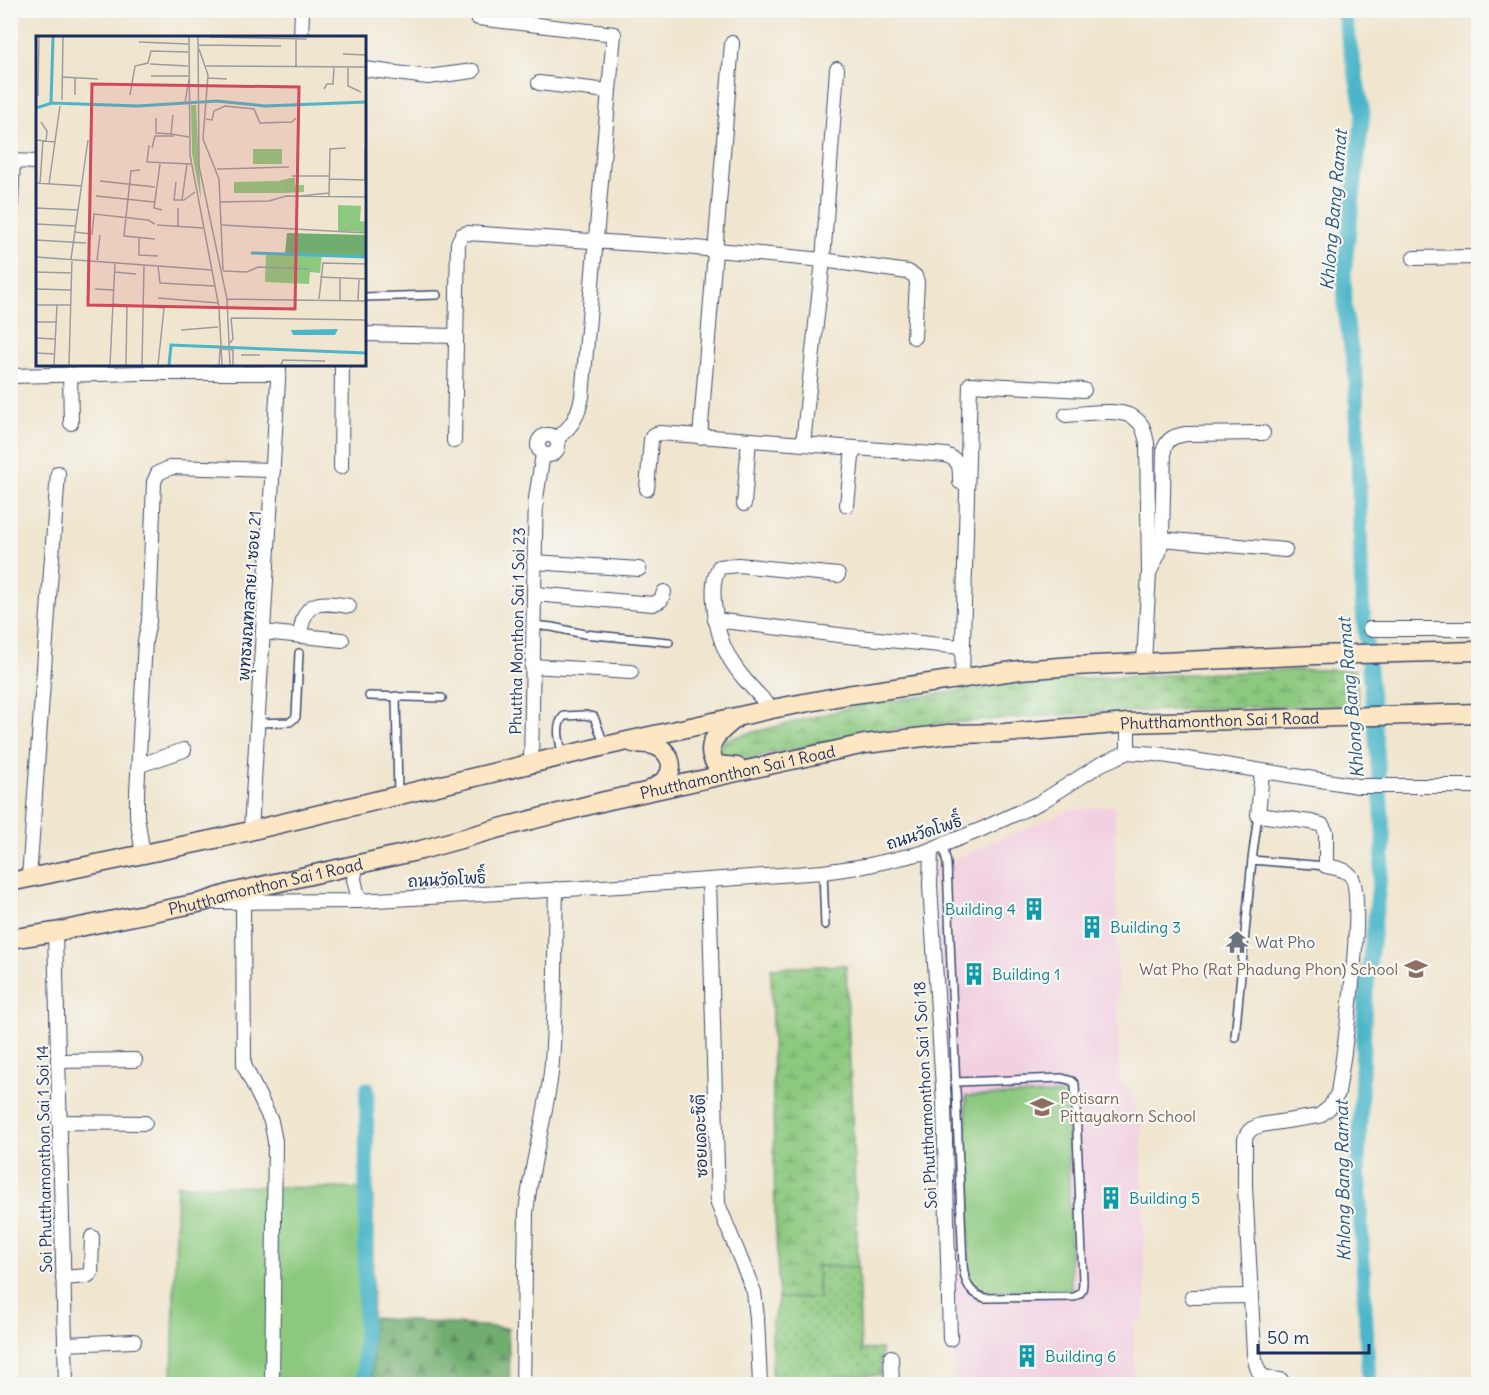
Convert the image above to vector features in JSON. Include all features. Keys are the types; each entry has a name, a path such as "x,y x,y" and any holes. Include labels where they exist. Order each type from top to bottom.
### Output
{"main road":[{"path":"10,882 143,855 562,755 847,695 962,678 1069,666 1316,655 1479,651"},
{"name":"Phutthamonthon Sai 1 Road","path":"10,939 203,902 231,893 356,865 648,792 865,744 949,734 1005,733 1128,723 1479,713"},
{"path":"736,717 715,736 710,755 716,765 754,768"},
{"path":"612,744 653,745 664,750 670,758 671,771 665,780 648,792"}],"street":[{"path":"301,36 302,10"},
{"path":"479,10 478,18 614,34 597,242"},
{"path":"700,437 732,42"},
{"path":"366,69 428,77 473,71"},
{"path":"803,443 823,260 837,69"},
{"path":"539,83 608,91"},
{"path":"10,223 12,161 36,162"},
{"path":"454,441 458,243 462,235 467,233 715,250 823,260 908,273 915,276 917,282 914,337"},
{"name":"Phuttha Monthon Sai 1 Soi 23","path":"531,764 536,498 543,454 554,453 557,448 556,439 572,425 578,414 582,397 597,242"},
{"path":"1414,258 1479,257"},
{"path":"366,334 455,336"},
{"path":"341,467 342,366"},
{"path":"10,376 279,369"},
{"name":"พุทธมณฑลสาย 1 ซอย 21","path":"251,830 279,369"},
{"path":"70,374 70,423"},
{"path":"962,678 961,647 970,384 1084,390"},
{"path":"1066,415 1126,413 1138,421 1144,431 1147,443 1149,573 1144,662"},
{"path":"647,489 653,435 660,433 946,455 955,459 960,467 960,499"},
{"path":"1149,573 1159,553 1162,539 1164,449 1167,441 1186,434 1263,433"},
{"path":"744,504 749,440"},
{"path":"847,505 853,448"},
{"path":"143,855 137,816 145,640 149,621 154,482 158,473 172,467 273,470"},
{"path":"29,878 58,473"},
{"path":"1162,539 1285,550"},
{"path":"534,562 639,568"},
{"path":"772,709 741,675 725,652 718,636 713,588 719,567 738,565 838,575"},
{"path":"534,594 653,604 661,600 664,592"},
{"path":"300,636 302,620 306,611 312,606 331,603 349,606"},
{"path":"715,620 961,647"},
{"path":"1370,629 1479,629"},
{"path":"263,632 342,640"},
{"path":"532,666 631,672"},
{"path":"1128,723 1128,752"},
{"path":"140,765 184,750"},
{"name":"ถนนวัดโพธิ์","path":"203,902 359,901 556,890 823,872 898,860 937,848 1020,813 1101,764 1128,752 1156,754 1358,786 1479,786"},
{"path":"1262,771 1258,814 1322,825 1326,832 1326,866 1343,869 1351,876 1357,896 1351,986 1338,1092 1330,1107 1319,1116 1253,1127 1245,1139 1249,1296 1254,1353 1257,1370 1262,1376 1270,1380 1281,1380"},
{"name":"Soi Phutthamonthon Sai 1 Soi 18","path":"937,848 930,886 944,1103 950,1339"},
{"path":"356,865 354,879 359,901"},
{"name":"ซอยเดอะซิตี","path":"709,880 718,1204 754,1292 758,1318 760,1384"},
{"path":"523,1384 526,1213 551,1063 556,890"},
{"path":"243,903 244,1065 271,1121 275,1141 272,1384"},
{"name":"Soi Phutthamonthon Sai 1 Soi 14","path":"55,932 66,1384"},
{"path":"58,1061 135,1059"},
{"path":"59,1122 145,1123"},
{"path":"63,1278 87,1276 91,1273 92,1237"},
{"path":"1192,1297 1249,1296"},
{"path":"64,1344 134,1341"},
{"path":"891,1357 892,1384"}],"lane":[{"path":"366,297 437,295"},
{"path":"533,625 585,634 669,642"},
{"path":"258,723 290,723 296,717 299,653"},
{"path":"369,696 442,698"},
{"path":"396,696 398,795"},
{"path":"562,755 558,730 564,716 594,717 612,744"},
{"path":"1235,1037 1258,814"},
{"path":"937,848 947,864 963,1266 969,1288 986,1298 1074,1297 1080,1295 1083,1290 1083,1281 1075,1084 1062,1078 956,1082"},
{"path":"1252,860 1326,866"},
{"path":"823,872 825,925"}],"shaded area":[{"name":"Potisarn Pittayakorn School","path":"1115,805 1119,1078 1131,1092 1141,1122 1146,1319 1134,1324 1135,1384 955,1384 947,1090 934,867 1070,810"}],"green space":[{"path":"1297,670 1355,670 1359,705 1102,713 949,723 868,734 734,762 724,761 718,750 727,739 857,706 1036,680"},
{"path":"846,965 858,1267 817,1266 819,1298 779,1298 775,1213 771,968"},
{"path":"1067,1094 1071,1290 970,1292 966,1096"},
{"path":"177,1185 373,1189 372,1384 172,1384"},
{"path":"817,1266 858,1267 861,1350 881,1349 880,1375 833,1376 832,1384 772,1384 772,1323 779,1298 819,1298"},
{"path":"372,1318 508,1328 510,1384 372,1384"}],"waterway":[{"name":"Khlong Bang Ramat","path":"1343,10 1363,113 1344,272 1345,311 1356,379 1362,601 1384,844 1365,1001 1358,1166 1369,1384"},
{"path":"364,1384 367,1089"}],"place":[{"name":"Building 4","path":"1034,909"},
{"name":"Building 3","path":"1092,927"},
{"name":"Wat Pho","path":"1237,942"},
{"name":"Wat Pho (Rat Phadung Phon) School","path":"1416,969"},
{"name":"Building 1","path":"974,974"},
{"name":"Potisarn Pittayakorn School","path":"1042,1107"},
{"name":"Building 5","path":"1111,1198"},
{"name":"Building 6","path":"1027,1356"}]}
